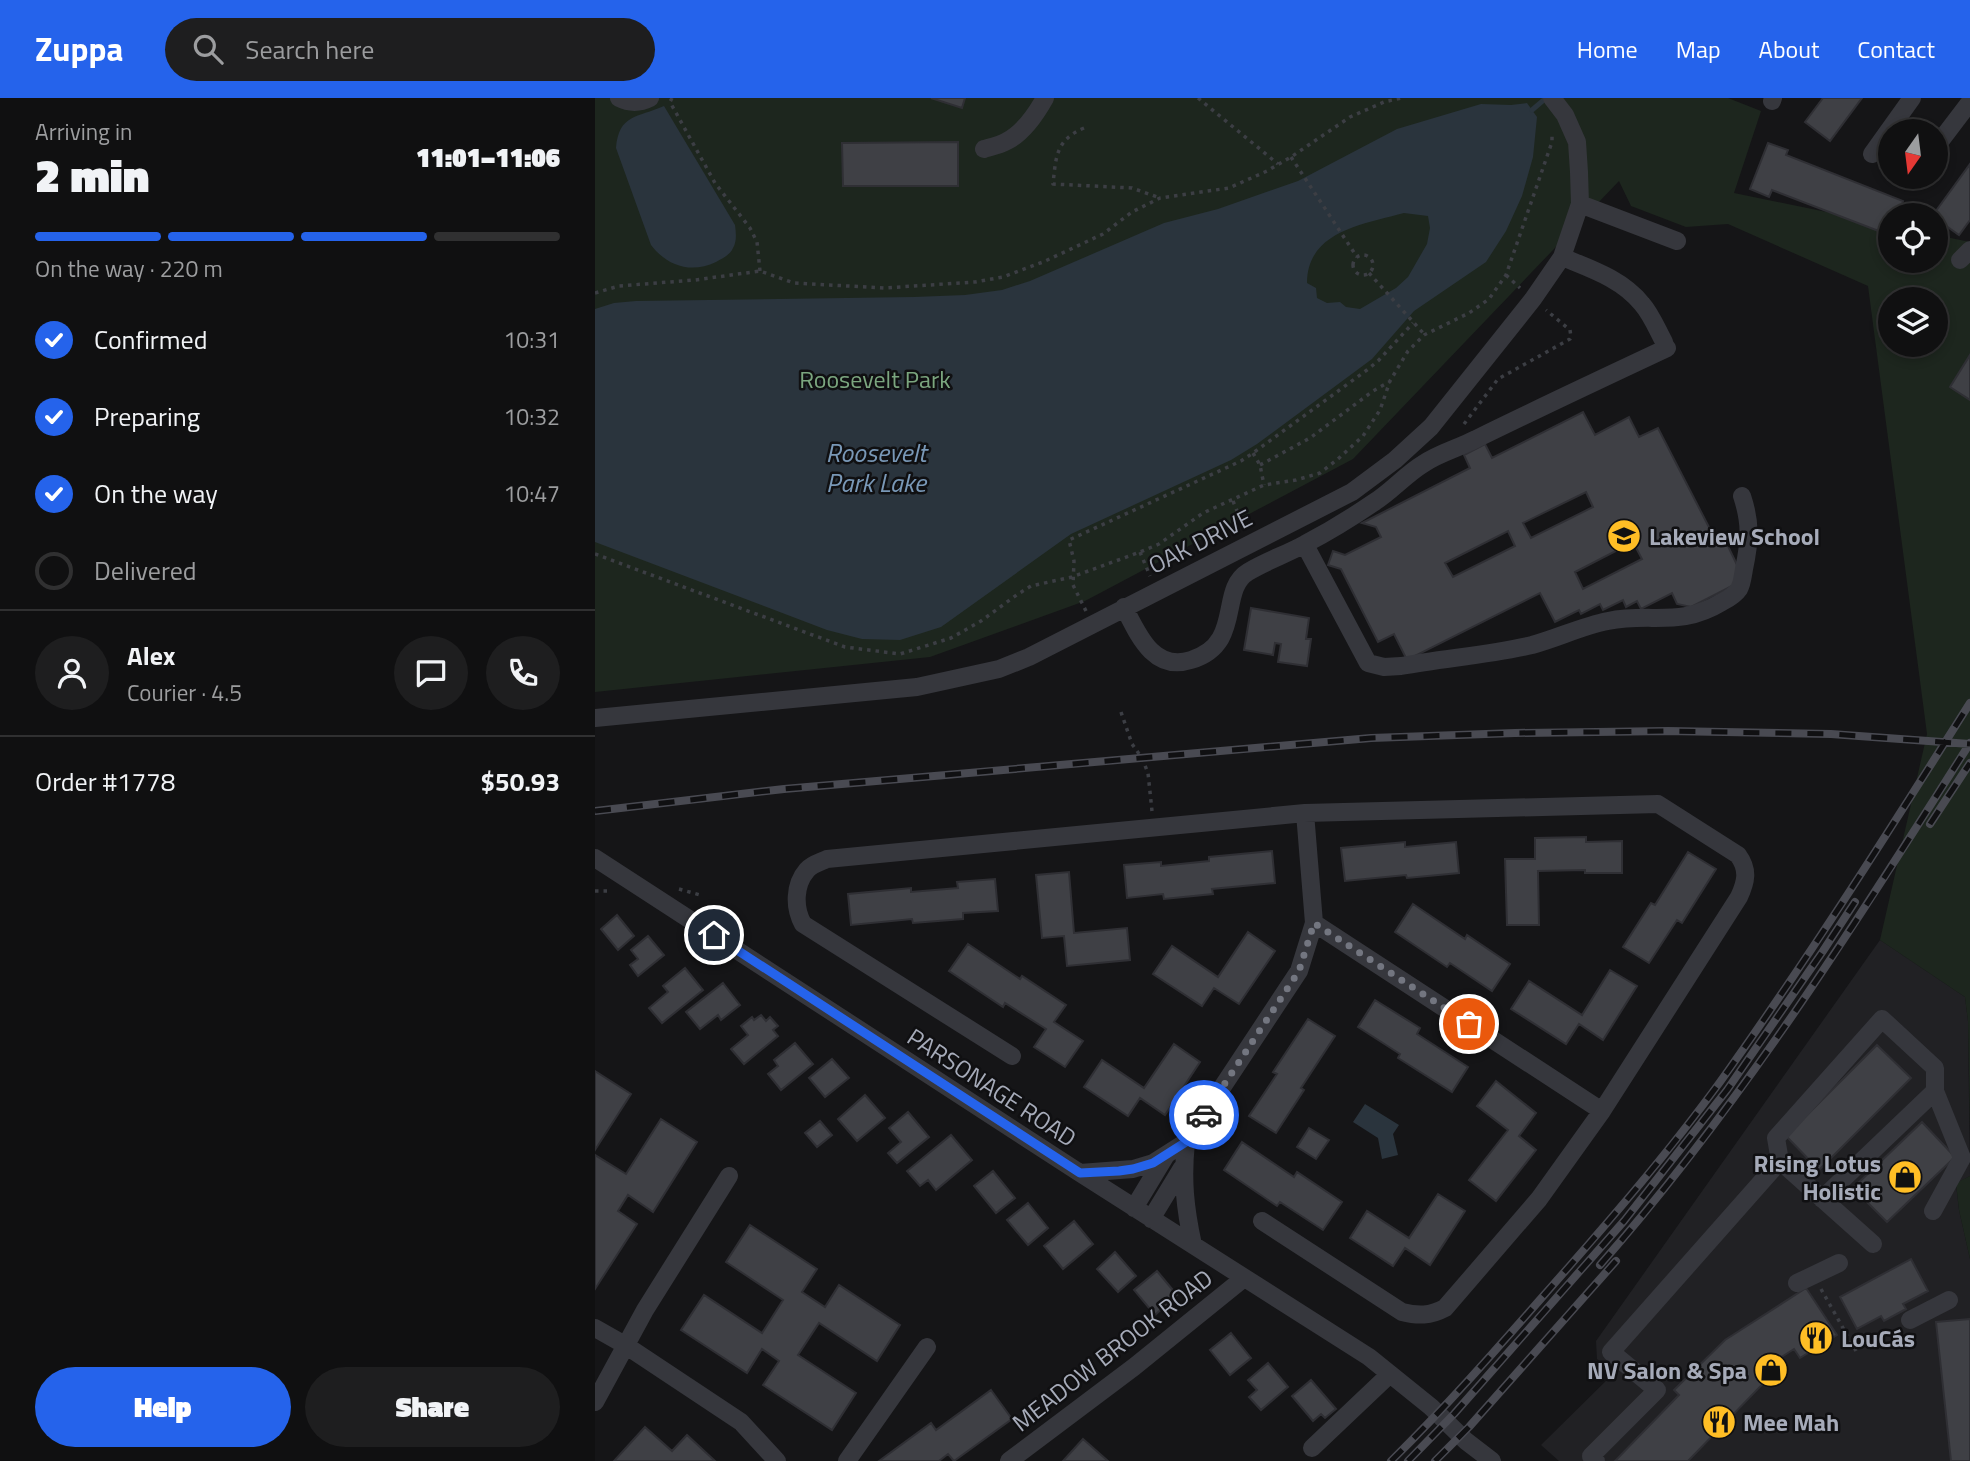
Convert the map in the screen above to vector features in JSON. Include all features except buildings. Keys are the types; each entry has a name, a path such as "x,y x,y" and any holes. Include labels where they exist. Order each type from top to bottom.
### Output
{"street":[{"path":"619,98 635,102 650,98"},
{"path":"984,149 1008,141 1037,113 1045,98"},
{"name":"OAK DRIVE","path":"595,718 917,687 999,669 1029,657 1352,492 1395,460 1431,427 1533,299 1562,257 1580,204 1577,142 1558,120 1552,98"},
{"path":"1872,154 1912,98"},
{"path":"1948,131 1970,102"},
{"path":"1580,204 1677,241"},
{"path":"1124,607 1152,654 1165,660 1180,662 1207,653 1218,643 1226,627 1234,589 1246,573 1304,545 1375,502 1424,463 1666,345 1643,304 1625,287 1606,275 1562,257"},
{"path":"1304,545 1368,663 1384,667 1401,666 1533,644 1605,621 1695,615 1716,605 1733,596 1743,577 1750,534 1742,496"},
{"path":"1012,1056 803,924 798,915 797,893 809,867 827,859 1305,813 1658,804 1738,855 1745,864 1744,886 1739,897 1602,1111 1539,1199 1444,1308 1436,1313 1414,1315 1391,1306 1262,1221"},
{"path":"1080,1173 1133,1169 1153,1163 1186,1142 1299,971 1314,923 1305,813"},
{"name":"PARSONAGE ROAD","path":"595,858 1151,1219 1369,1357 1492,1461"},
{"path":"1314,923 1602,1111"},
{"path":"1873,1244 1780,1161 1776,1138 1882,1019 1934,1068 1935,1091 1962,1158 1933,1211"},
{"path":"1822,1199 1935,1091"},
{"path":"1186,1142 1185,1209 1193,1245"},
{"path":"1134,1208 1165,1155"},
{"path":"1596,1461 1591,1456 1657,1390 1611,1352 1780,1161"},
{"path":"1151,1219 1184,1165"},
{"path":"595,1402 625,1345 729,1176"},
{"path":"1805,1279 1839,1263"},
{"name":"MEADOW BROOK ROAD","path":"1011,1460 1134,1367 1244,1278"},
{"path":"1910,1320 1949,1300"},
{"path":"595,1328 741,1422 777,1461"},
{"path":"847,1461 927,1348"},
{"path":"1312,1448 1390,1374"}],"path":[{"path":"672,98 670,102 715,183 750,228 757,242 760,271"},
{"path":"1198,98 1278,164"},
{"path":"595,293 619,286 760,271 794,283 884,288 1003,278 1103,234 1132,212 1160,198 1229,188 1291,157 1350,117 1383,100 1401,98"},
{"path":"595,554 845,647 900,654 951,638 1031,586 1072,577 1159,544 1203,513 1264,485 1320,473 1363,436 1380,410 1390,381 1408,352 1424,335 1469,313 1489,299 1506,275 1558,120"},
{"path":"1084,128 1070,134 1060,145 1053,184 1132,188 1160,198"},
{"path":"1291,157 1357,257"},
{"path":"1357,257 1370,258 1373,267 1370,273 1364,275 1355,272 1353,266 1357,257"},
{"path":"1370,273 1424,335"},
{"path":"1506,275 1523,290"},
{"path":"1473,441 1464,425 1498,379 1567,342 1571,337 1570,330 1546,310"},
{"path":"1093,623 1073,585 1074,561 1069,540 1241,461 1378,361 1413,323"},
{"path":"1261,465 1310,438 1390,381"},
{"path":"1253,453 1261,465 1264,485"},
{"path":"1233,501 1251,543"},
{"path":"1140,552 1157,591"},
{"path":"1121,712 1132,744 1148,773 1154,827"},
{"path":"679,889 701,895"},
{"path":"1805,1279 1856,1351"}],"shaded area":[{"path":"1880,940 1965,997 1968,1021 1970,1176 1956,1184 1970,1259 1970,1461 1559,1461 1541,1445 1614,1373 1597,1359 1596,1341"}],"green space":[{"name":"Roosevelt Park","path":"595,98 1728,98 1761,111 1734,193 1878,223 1878,273 1948,273 1948,237 1970,242 1970,1128 1965,997 1880,940 1927,734 1868,286 1728,224 1686,227 1631,206 1619,181 1353,459 1085,601 930,657 595,692"},
{"path":"1970,1176 1970,1259 1956,1183"}],"water":[{"name":"Roosevelt Park Lake","path":"1527,103 1537,117 1533,157 1522,196 1506,231 1486,262 1414,311 1372,359 1257,444 1231,460 1071,534 941,627 900,640 862,639 827,630 595,542 595,309 614,303 636,301 914,297 1002,290 1030,281 1164,223 1218,209 1298,181 1397,129 1481,104","holes":["1404,213 1428,216 1430,228 1427,244 1408,277 1396,288 1360,309 1346,307 1340,302 1327,303 1317,298 1316,288 1307,283 1310,266 1317,252 1327,241 1340,233"]},
{"path":"664,106 735,225 736,240 732,250 724,258 707,266 689,267 672,263 651,245 616,148 625,123"},
{"path":"1365,1104 1399,1125 1393,1134 1398,1155 1382,1159 1378,1138 1353,1122"}],"waterway":[{"path":"1532,110 1546,98"}],"railway":[{"path":"1391,1461 1470,1379 1568,1268 1699,1110 1816,942 1970,703"},
{"path":"595,811 784,789 1371,738 1668,731 1831,734 1970,744"},
{"path":"1600,1265 1652,1204 1749,1077 1840,945 1970,743"},
{"path":"1930,824 1970,763"},
{"path":"1408,1461 1454,1414 1624,1221 1727,1090 1855,902"},
{"path":"1435,1461 1469,1427 1616,1261"}],"way so far":[{"path":"1204,1115 1299,971 1314,923 1469,1024"}],"place":[{"name":"Lakeview School","path":"1624,536"},
{"name":"Rising Lotus Holistic","path":"1905,1177"},
{"name":"LouCás","path":"1816,1338"},
{"name":"NV Salon & Spa","path":"1771,1370"},
{"name":"Mee Mah","path":"1719,1422"}],"route":[{"path":"714,935 1080,1173 1119,1171 1153,1163 1186,1142 1204,1115"}]}
